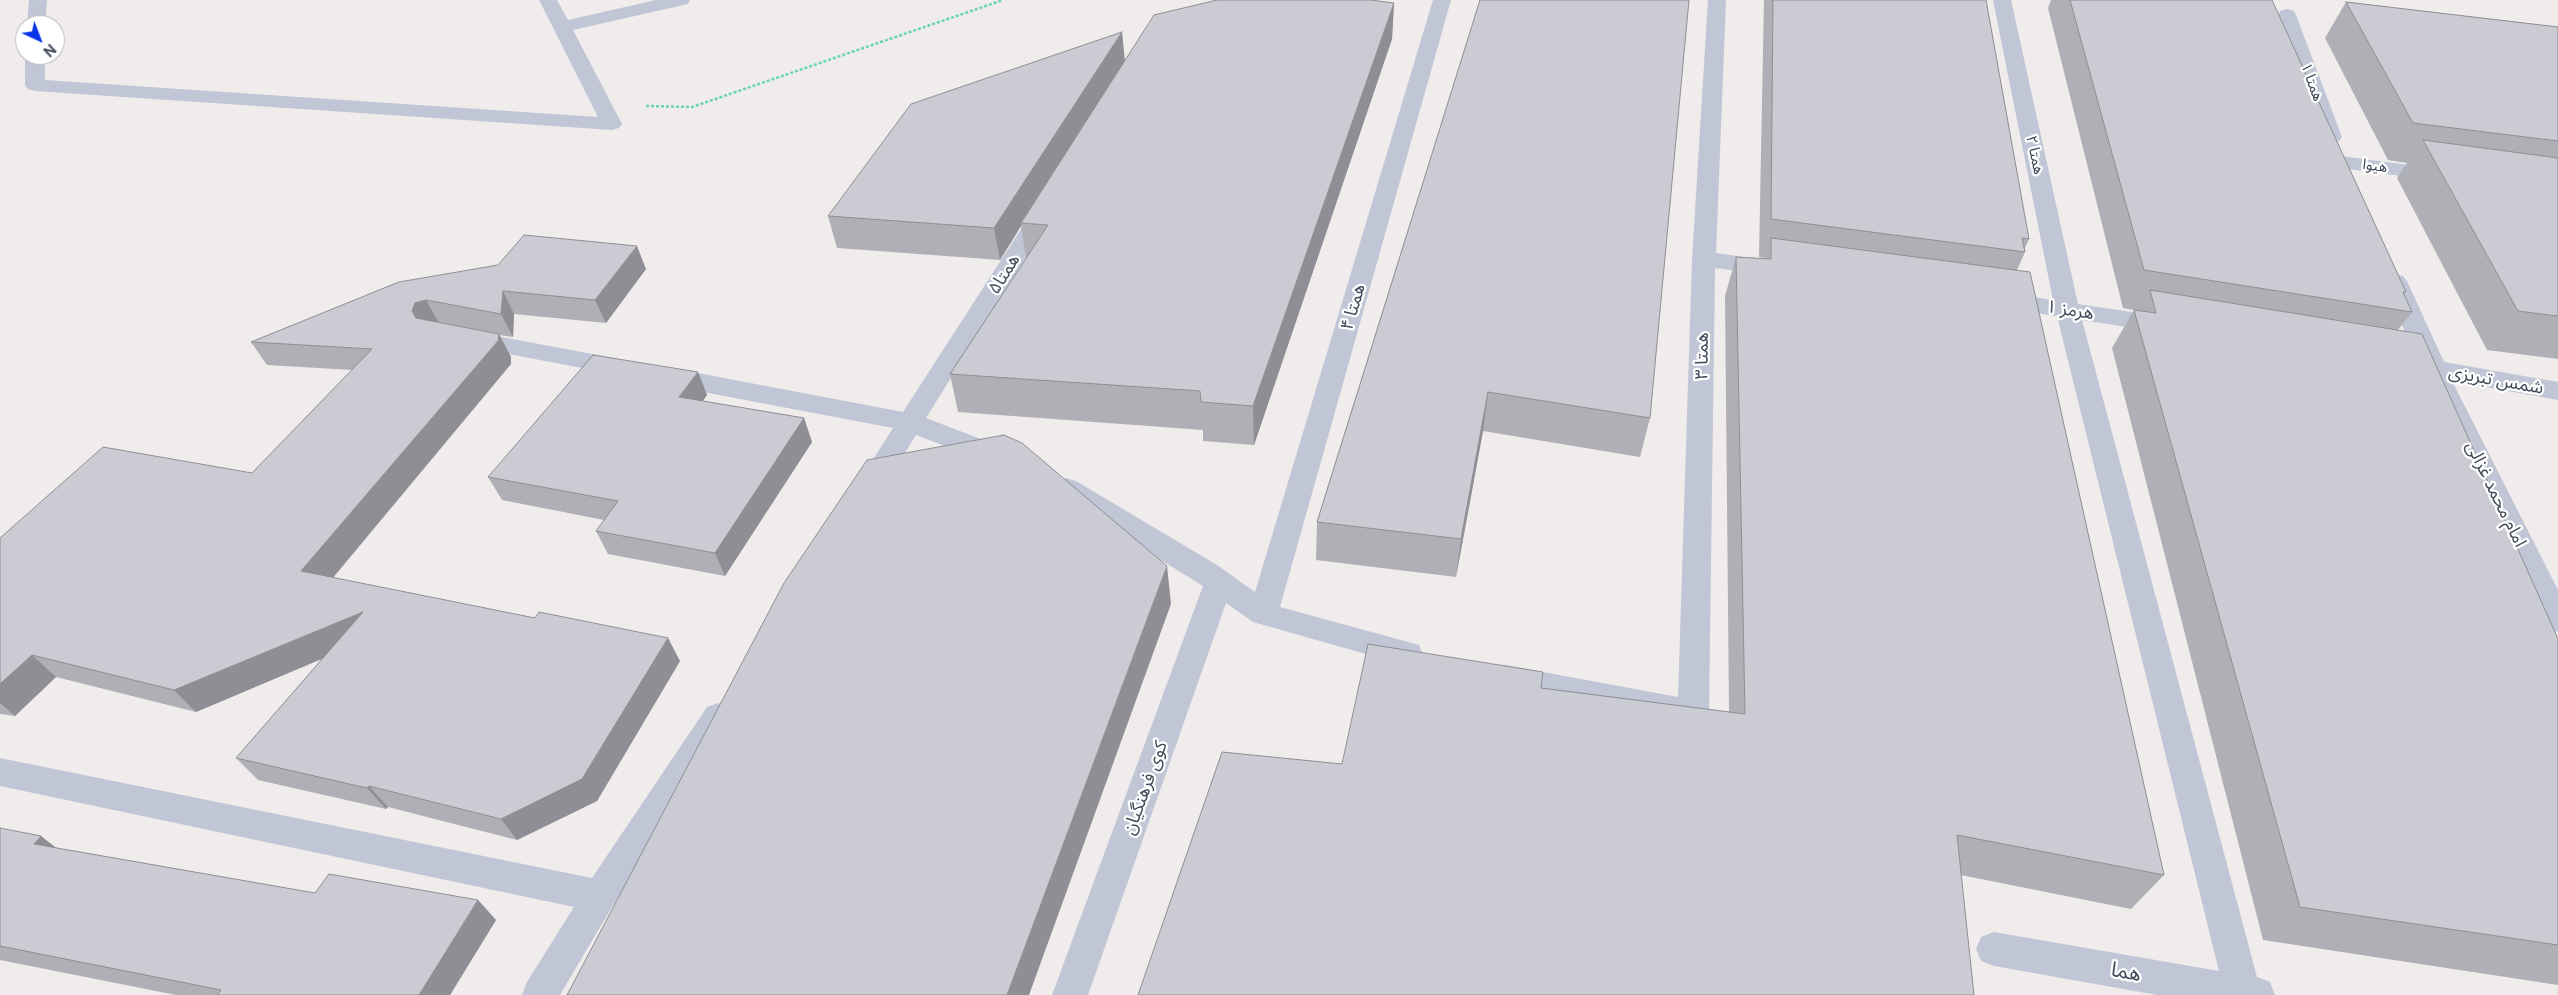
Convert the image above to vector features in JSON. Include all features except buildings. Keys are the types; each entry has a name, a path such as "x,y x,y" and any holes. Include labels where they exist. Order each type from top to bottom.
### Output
{"street":[{"path":"37,15 38,0"},
{"path":"35,65 35,85 612,124 548,0"},
{"path":"562,28 681,0"},
{"name":"همتا ۴","path":"1263,614 1442,0"},
{"name":"همتا ۳","path":"1481,674 1693,713 1704,259 1717,0"},
{"name":"همتا ۲","path":"2002,0 2067,309 2248,994"},
{"name":"همتا ۱","path":"2287,15 2345,171"},
{"name":"هیوا","path":"2345,171 2459,178"},
{"name":"همتا۵","path":"852,514 912,423 1057,190"},
{"path":"1704,259 1791,271"},
{"path":"2386,261 2434,369"},
{"name":"هرمز ۱","path":"1982,297 2183,328"},
{"path":"449,335 912,423 1018,464"},
{"path":"2376,359 2434,369"},
{"name":"شمس تبریزی","path":"2434,369 2558,391"},
{"name":"امام محمد غزالی","path":"2434,369 2558,620"},
{"path":"1044,474 1220,582 1263,614 1434,661"},
{"name":"کوی فرهنگیان","path":"1070,995 1220,582"},
{"path":"540,995 600,896 731,697"},
{"path":"0,772 600,896"},
{"name":"هما","path":"1994,949 2248,994"}]}
